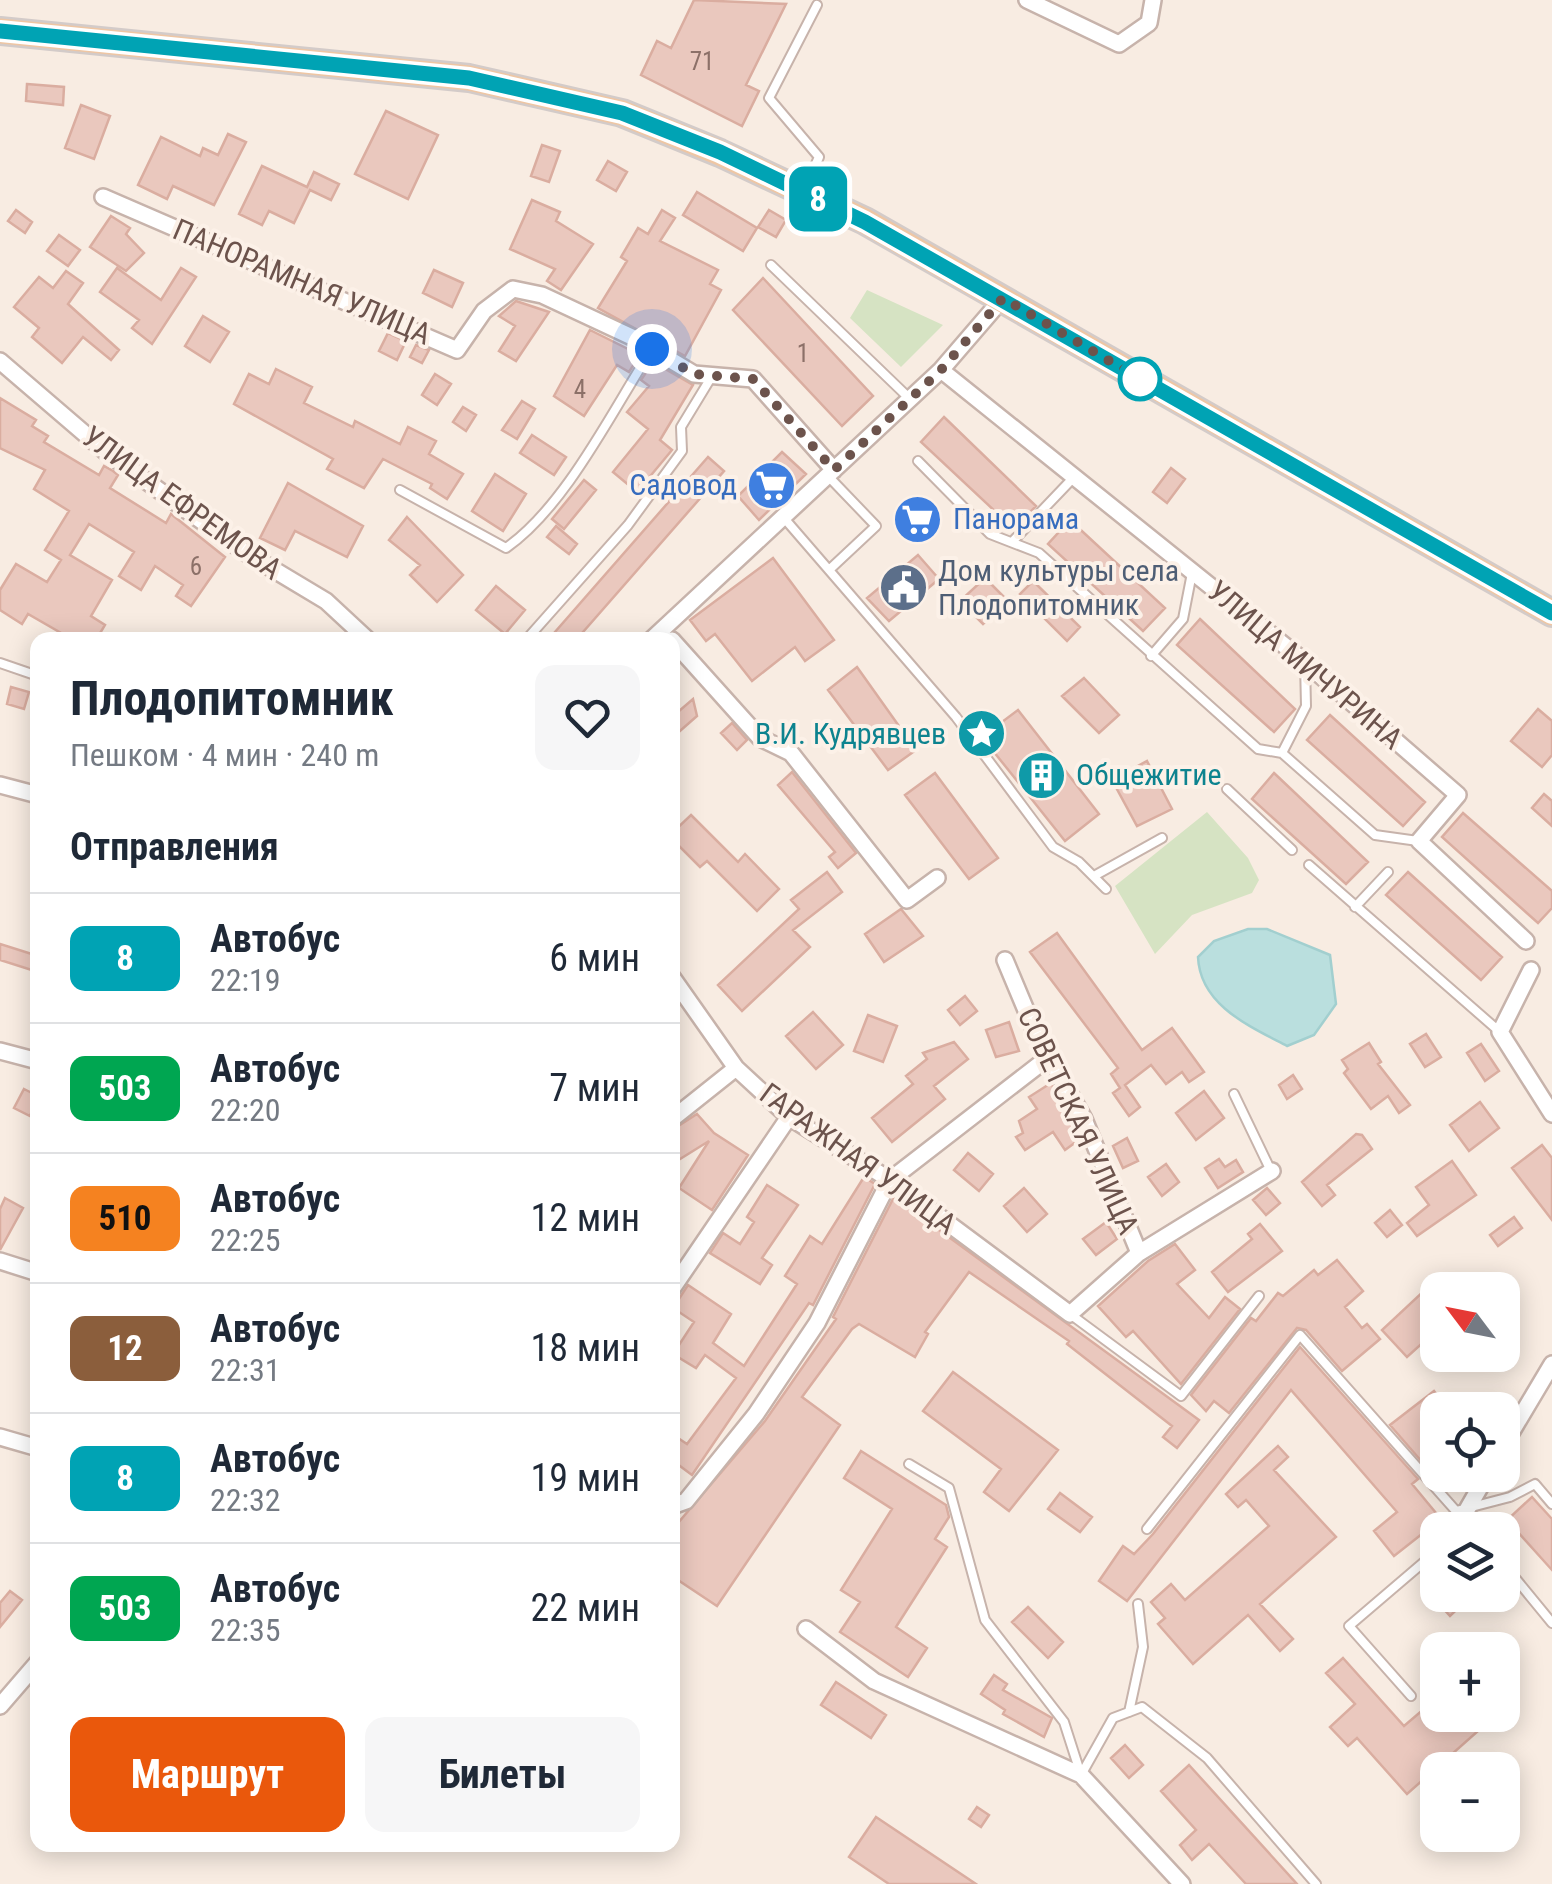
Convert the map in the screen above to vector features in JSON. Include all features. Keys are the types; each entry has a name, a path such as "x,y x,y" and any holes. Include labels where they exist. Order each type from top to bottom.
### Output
{"main road":[{"path":"0,31 469,78 622,113 720,152 803,192 1003,298 1552,613"}],"street":[{"path":"1027,0 1119,44 1149,22 1153,0"},
{"name":"ПАНОРАМНАЯ УЛИЦА","path":"103,198 458,350 484,312 513,289 542,295 694,374 753,379 831,473"},
{"path":"670,632 941,370 1003,298"},
{"name":"УЛИЦА ЕФРЕМОВА","path":"0,361 106,452 246,553 326,601 359,632"},
{"name":"УЛИЦА МИЧУРИНА","path":"941,370 1306,662 1458,796 1419,841"},
{"path":"680,653 760,738 791,753 908,900 937,878"},
{"path":"0,785 30,793"},
{"path":"1419,841 1526,940"},
{"name":"СОВЕТСКАЯ УЛИЦА","path":"1005,960 1048,1057 1084,1119 1139,1253 1070,1314"},
{"path":"1531,970 1500,1032 1552,1114"},
{"name":"ГАРАЖНАЯ УЛИЦА","path":"680,988 736,1068 789,1117 890,1180 1070,1314"},
{"path":"0,1051 30,1059"},
{"path":"680,1503 686,1501 756,1414 817,1323 890,1180 1048,1057"},
{"path":"680,1113 736,1068"},
{"path":"680,1277 789,1117"},
{"path":"1139,1253 1272,1171"},
{"path":"0,1260 30,1270"},
{"path":"1520,1418 1552,1364"},
{"path":"0,1437 30,1446"},
{"path":"1463,1509 1475,1492"},
{"path":"806,1630 874,1681 1081,1775 1182,1884"},
{"path":"0,1706 30,1671"}],"lane":[{"path":"803,192 819,157 769,98 816,6"},
{"path":"770,265 910,399"},
{"path":"400,490 506,548 524,535 547,508 652,349"},
{"path":"533,632 628,525 682,451 681,427 712,376"},
{"path":"918,461 990,534 1039,553 1258,749 1282,753 1376,834 1419,841"},
{"path":"830,570 876,526 831,473"},
{"path":"1012,542 1076,475"},
{"path":"784,518 956,717 1053,848 1106,889"},
{"path":"1151,656 1182,619 1192,570"},
{"path":"1282,753 1306,706 1306,662"},
{"path":"0,663 30,673"},
{"path":"1227,789 1292,850"},
{"path":"1094,876 1162,838"},
{"path":"1309,866 1500,1032"},
{"path":"1355,908 1388,872"},
{"path":"1234,1094 1272,1171"},
{"path":"1070,1314 1181,1396 1259,1296"},
{"path":"1148,1529 1300,1334 1465,1512"},
{"path":"908,1464 949,1488 985,1620 1064,1722 1081,1775"},
{"path":"1461,1512 1536,1484 1552,1504"},
{"path":"1412,1696 1349,1626 1420,1565"},
{"path":"1520,1584 1552,1624"},
{"path":"1129,1712 1143,1647 1138,1604"},
{"path":"1081,1775 1112,1718 1142,1707 1207,1758 1316,1884"}],"green space":[{"path":"867,290 943,325 901,367 850,318"},
{"path":"1207,812 1248,858 1259,880 1252,893 1192,915 1155,954 1115,886"}],"water":[{"path":"1248,929 1267,929 1330,955 1336,1004 1314,1035 1287,1046 1229,1012 1207,988 1198,957 1214,941"}],"building":[{"path":"694,0 786,4 746,85 759,91 742,126 641,75 657,41 671,48"},
{"path":"27,84 64,87 63,105 26,101"},
{"path":"81,105 110,116 94,159 65,148"},
{"path":"386,111 438,135 408,199 355,174"},
{"path":"228,134 246,142 214,205 173,186 167,199 138,185 161,137 200,156 203,148 218,155"},
{"path":"542,145 560,151 549,182 531,176"},
{"path":"608,161 627,172 616,191 597,180"},
{"path":"262,166 307,187 314,172 339,184 331,200 310,190 294,223 269,211 262,225 239,214"},
{"path":"697,192 757,228 743,251 683,215"},
{"path":"532,200 560,212 556,221 593,244 561,290 547,281 555,269 510,249"},
{"path":"16,210 32,222 25,233 8,221"},
{"path":"662,210 675,218 660,241 718,270 710,284 721,290 685,356 598,308 627,261 621,257 638,228 648,234"},
{"path":"769,210 786,220 776,237 758,227"},
{"path":"111,216 130,228 126,234 144,253 126,271 90,247"},
{"path":"59,235 80,250 68,266 47,251"},
{"path":"117,268 161,300 181,268 196,277 152,344 132,328 139,320 100,292"},
{"path":"434,270 463,283 452,307 423,293"},
{"path":"66,271 83,283 68,304 119,350 111,360 83,337 62,363 32,337 39,328 14,307 39,277 53,288"},
{"path":"763,278 873,396 842,426 733,310"},
{"path":"516,301 549,312 516,361 499,351 515,326 499,316"},
{"path":"203,316 229,332 210,362 185,346"},
{"path":"590,330 640,355 629,372 617,365 584,416 554,396"},
{"path":"388,333 406,341 397,360 379,351"},
{"path":"416,345 429,350 422,363 410,357"},
{"path":"653,362 693,385 660,440 672,450 637,492 613,472 648,429 627,412 649,386 641,380"},
{"path":"276,369 312,387 304,403 353,427 355,421 400,444 408,427 436,441 429,454 463,474 447,499 430,488 432,484 383,459 364,488 327,469 333,459 234,404 249,374 269,384"},
{"path":"435,374 451,384 437,405 422,395"},
{"path":"0,398 36,420 32,426 48,436 44,442 99,475 104,466 113,471 118,475 110,488 166,523 171,514 225,557 191,606 176,596 183,585 155,566 141,590 119,576 134,552 89,524 70,555 112,580 91,616 105,625 101,632 59,632 28,614 22,624 0,610 0,590 16,564 47,582 61,560 45,550 69,511 34,489 45,470 0,448"},
{"path":"522,401 535,409 517,439 502,430"},
{"path":"463,407 476,415 466,431 453,422"},
{"path":"944,417 1036,506 1014,529 921,442"},
{"path":"532,435 566,457 554,475 520,453"},
{"name":"Садовод","path":"782,452 806,474 759,520 738,496"},
{"path":"708,457 724,471 583,632 555,632"},
{"path":"1171,468 1185,479 1167,503 1153,492"},
{"path":"495,474 526,494 503,531 472,511"},
{"path":"584,480 596,490 564,529 552,519"},
{"path":"288,483 363,526 347,557 295,531 285,550 260,538"},
{"name":"Панорама","path":"913,498 938,526 922,539 898,512"},
{"path":"407,517 463,575 437,602 410,575 420,565 389,540"},
{"path":"1070,520 1165,608 1143,631 1048,544"},
{"path":"556,526 577,544 569,554 547,537"},
{"name":"Дом культуры села Плодопитомник","path":"918,555 939,579 889,621 867,598"},
{"path":"773,558 834,640 805,661 795,647 752,681 715,634 706,641 690,620"},
{"path":"985,578 1008,601 983,624 960,601"},
{"path":"1033,581 1080,627 1067,641 1020,594"},
{"path":"496,586 525,610 503,632 476,610"},
{"path":"1200,619 1295,709 1274,732 1177,645"},
{"path":"857,667 916,750 888,770 828,690"},
{"path":"1084,678 1119,715 1099,733 1062,696"},
{"path":"11,687 29,692 24,709 7,704"},
{"path":"693,699 697,716 680,731 680,710"},
{"path":"1538,709 1552,721 1552,755 1542,767 1511,741"},
{"name":"Общежитие","path":"1018,710 1099,814 1065,841 982,737"},
{"path":"1330,715 1425,802 1403,826 1307,740"},
{"path":"732,723 747,740 737,750 721,733"},
{"path":"1147,761 1172,809 1137,826 1112,780"},
{"path":"792,772 856,853 838,868 829,857 835,852 778,785"},
{"path":"935,773 998,858 969,879 905,795"},
{"path":"1274,773 1368,862 1346,884 1252,799"},
{"path":"1544,794 1552,801 1552,826 1532,808"},
{"path":"1463,813 1552,891 1552,908 1538,923 1442,837"},
{"path":"691,815 738,862 745,854 779,889 757,911 707,861 700,867 680,847 680,825"},
{"path":"827,872 842,892 793,930 810,947 742,1011 718,985 799,909 791,900"},
{"path":"1408,872 1502,957 1481,980 1386,895"},
{"path":"901,909 923,936 884,962 865,934"},
{"path":"1057,933 1142,1050 1172,1028 1204,1072 1189,1082 1182,1072 1166,1084 1151,1065 1125,1085 1140,1107 1129,1116 1113,1093 1120,1088 1111,1074 1118,1068 1030,952"},
{"path":"0,944 30,953 30,969 0,960"},
{"path":"965,996 977,1011 960,1025 948,1010"},
{"path":"813,1012 843,1045 816,1069 786,1036"},
{"path":"868,1015 897,1026 883,1062 854,1051"},
{"path":"1009,1022 1019,1051 996,1057 986,1030"},
{"path":"1426,1034 1441,1057 1425,1067 1410,1044"},
{"path":"954,1042 968,1059 934,1086 945,1099 892,1142 872,1118 913,1084 906,1076 927,1059 923,1053"},
{"path":"1369,1043 1381,1062 1378,1064 1410,1105 1399,1113 1388,1096 1371,1109 1344,1073 1348,1069 1342,1060"},
{"path":"1481,1044 1499,1071 1485,1081 1467,1053"},
{"path":"1293,1075 1302,1089 1287,1099 1279,1085"},
{"path":"1051,1083 1080,1139 1065,1150 1053,1132 1025,1150 1016,1137 1023,1133 1019,1121 1037,1109 1029,1097"},
{"path":"24,1089 30,1092 30,1116 14,1108"},
{"path":"1204,1091 1224,1118 1196,1140 1176,1113"},
{"path":"1480,1102 1499,1128 1469,1151 1450,1125"},
{"path":"697,1114 714,1133 748,1155 712,1210 680,1189 709,1141 680,1159 680,1125"},
{"path":"1356,1134 1362,1135 1372,1149 1327,1185 1335,1195 1322,1206 1302,1182"},
{"path":"1127,1138 1138,1161 1123,1168 1113,1146"},
{"path":"1542,1145 1552,1158 1552,1220 1512,1168"},
{"path":"968,1153 993,1174 979,1191 954,1170"},
{"path":"1219,1159 1225,1167 1236,1160 1243,1172 1218,1188 1205,1168"},
{"path":"1452,1161 1476,1195 1417,1236 1407,1223 1429,1205 1416,1187"},
{"path":"1166,1164 1179,1182 1162,1196 1148,1177"},
{"path":"864,1177 875,1184 813,1305 809,1303 692,1475 680,1466 680,1439 687,1444 736,1378 705,1355 696,1368 680,1358 680,1343 694,1322 680,1313 680,1297 688,1285 731,1314 713,1343 744,1366 797,1284 785,1276 810,1236 822,1244"},
{"path":"767,1185 798,1205 762,1258 772,1265 760,1284 710,1253 723,1233 740,1244 754,1222 747,1217"},
{"path":"1024,1188 1047,1214 1027,1232 1004,1206"},
{"path":"1267,1188 1280,1203 1266,1215 1253,1200"},
{"path":"894,1197 1199,1420 1177,1448 1163,1437 1172,1426 1067,1344 1069,1341 969,1272 925,1332 928,1334 915,1357 859,1324 852,1329 802,1397 840,1425 717,1606 680,1581 680,1521 765,1421 836,1319 833,1317"},
{"path":"5,1198 23,1208 0,1250 0,1209"},
{"path":"1390,1210 1402,1225 1387,1237 1375,1223"},
{"path":"1514,1217 1522,1228 1498,1246 1490,1235"},
{"path":"1106,1222 1117,1239 1096,1255 1083,1239"},
{"path":"1260,1224 1282,1251 1228,1292 1212,1272 1252,1239 1248,1234"},
{"path":"1175,1244 1195,1270 1177,1284 1209,1318 1225,1297 1240,1309 1181,1384 1133,1331 1126,1337 1098,1306 1148,1261"},
{"path":"1337,1260 1363,1291 1345,1307 1362,1328 1367,1324 1380,1339 1342,1371 1306,1330 1297,1328 1229,1413 1214,1401 1206,1411 1191,1395 1251,1318 1256,1321 1278,1293 1283,1296 1314,1270 1318,1275"},
{"path":"1420,1295 1420,1345 1407,1357 1382,1330"},
{"path":"1300,1347 1418,1479 1412,1484 1435,1512 1420,1512 1420,1536 1394,1556 1374,1531 1397,1512 1291,1390 1127,1601 1099,1581 1123,1546 1134,1554"},
{"path":"953,1372 1058,1450 1009,1511 984,1492 1001,1469 923,1411"},
{"path":"1420,1402 1420,1460 1390,1425"},
{"path":"1278,1446 1288,1457 1274,1470 1336,1537 1260,1604 1293,1639 1280,1651 1248,1615 1193,1664 1158,1624 1165,1618 1151,1602 1171,1584 1185,1600 1269,1526 1246,1500 1238,1507 1226,1494"},
{"path":"861,1451 946,1505 949,1517 935,1539 947,1547 896,1627 927,1648 908,1677 840,1632 860,1602 841,1590 892,1509 844,1478"},
{"path":"1060,1493 1092,1517 1080,1532 1048,1509"},
{"path":"1532,1497 1552,1519 1552,1570 1520,1534 1520,1512 1516,1512"},
{"path":"10,1591 22,1600 0,1627 0,1603"},
{"path":"1028,1607 1063,1642 1048,1658 1012,1622"},
{"path":"1343,1658 1404,1726 1420,1712 1420,1732 1477,1732 1454,1752 1420,1752 1420,1782 1407,1794 1357,1738 1348,1746 1330,1727 1355,1704 1326,1673"},
{"path":"994,1675 1007,1684 1003,1690 1052,1718 1044,1737 1003,1714 1005,1710 981,1694"},
{"path":"836,1682 886,1715 871,1738 821,1705"},
{"path":"1125,1745 1143,1765 1129,1778 1111,1758"},
{"path":"1189,1765 1297,1884 1246,1884 1209,1844 1192,1860 1180,1845 1196,1830 1161,1791"},
{"path":"977,1807 989,1815 981,1827 969,1819"},
{"path":"876,1817 976,1884 889,1884 849,1857"}],"bus line":[{"name":"8","path":"0,31 469,78 622,113 720,152 865,222 1552,613"}],"place":[{"name":"Садовод","path":"772,485"},
{"name":"Панорама","path":"918,519"},
{"name":"Дом культуры села Плодопитомник","path":"903,588"},
{"name":"В.И. Кудрявцев","path":"981,734"},
{"name":"Общежитие","path":"1041,775"}],"route":[{"path":"652,349 694,374 753,379 834,470 941,370 1003,298 1140,379"}]}
